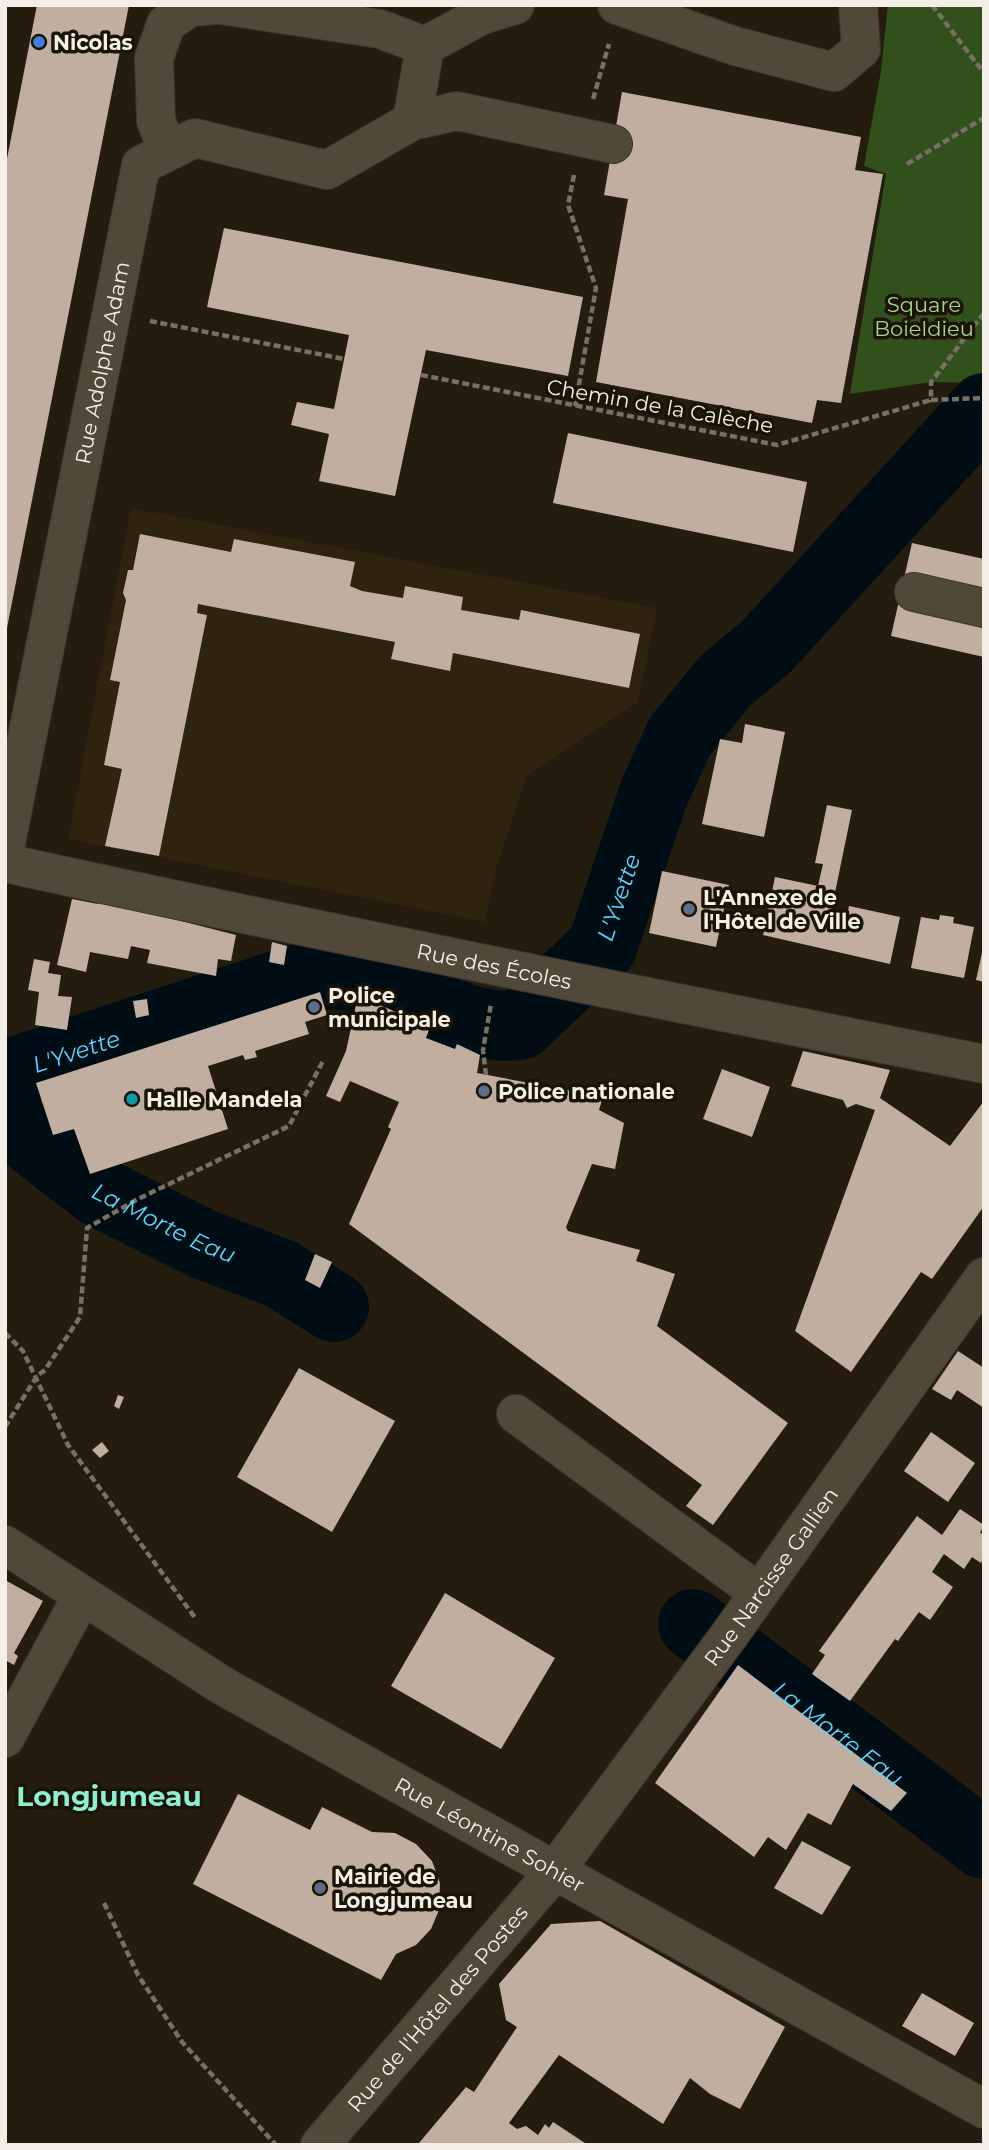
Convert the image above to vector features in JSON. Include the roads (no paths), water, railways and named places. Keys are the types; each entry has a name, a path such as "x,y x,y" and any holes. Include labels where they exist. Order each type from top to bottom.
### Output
{"street":[{"path":"168,151 156,121 154,58 166,24 190,7 219,5 380,29 425,46 482,15 515,5"},
{"path":"618,6 735,46 834,72 861,49 858,5"},
{"path":"412,121 425,46"},
{"name":"Rue Adolphe Adam","path":"5,848 114,314 141,164 195,138 327,170 412,121 457,111 597,140"},
{"path":"914,593 984,608"},
{"name":"Rue des Écoles","path":"5,863 354,939 525,971 984,1065"},
{"name":"Rue Narcisse Gallien","path":"554,1872 720,1647 984,1277"},
{"path":"516,1414 759,1593"},
{"name":"Rue Léontine Sohier","path":"5,1545 177,1658 554,1872 984,2109"},
{"path":"5,1738 82,1596"},
{"name":"Rue de l'Hôtel des Postes","path":"320,2145 554,1872"}],"waterway":[{"name":"L'Yvette","path":"5,1075 301,978 317,976 358,977 481,1023 520,1025 602,947 654,793 680,736 726,680 766,647 984,408"},
{"name":"La Morte Eau","path":"5,1119 99,1192 203,1244 281,1274 334,1307"},
{"name":"La Morte Eau","path":"693,1624 984,1844"}],"place":[{"name":"Nicolas","path":"39,42"},
{"name":"L'Annexe de l'Hôtel de Ville","path":"689,909"},
{"name":"Police municipale","path":"314,1007"},
{"name":"Police nationale","path":"484,1091"},
{"name":"Halle Mandela","path":"132,1099"},
{"name":"Mairie de Longjumeau","path":"320,1888"}],"district":[{"name":"Longjumeau","path":"109,1796"}],"park label":[{"name":"Square Boieldieu","path":"924,316"}]}
